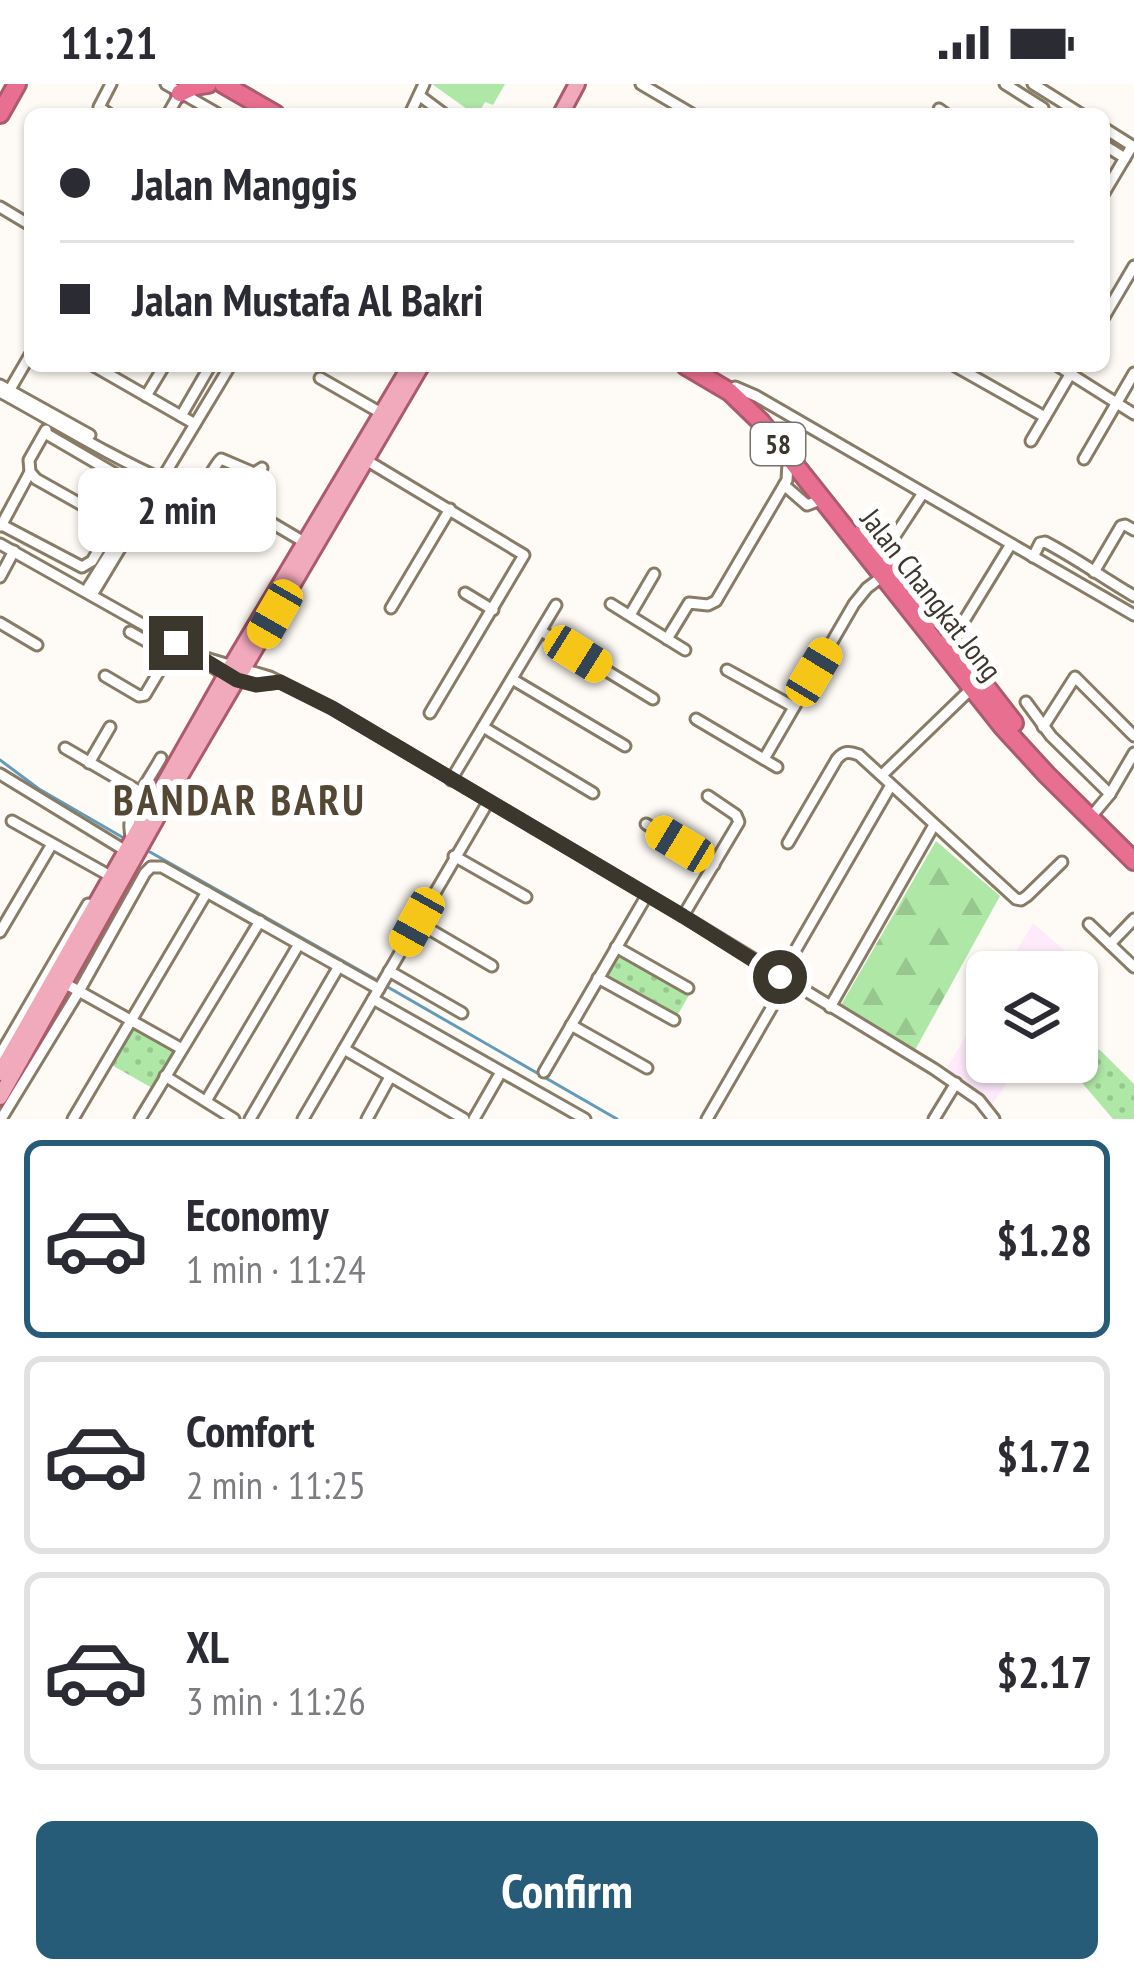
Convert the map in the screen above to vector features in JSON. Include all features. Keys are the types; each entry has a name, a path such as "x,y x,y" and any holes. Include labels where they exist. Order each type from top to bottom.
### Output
{"highway":[{"path":"0,114 17,84"},
{"path":"173,88 208,84 249,108"},
{"path":"223,84 265,108"},
{"name":"Jalan Changkat Jong","path":"696,372 737,398 761,422 995,707 992,714 1093,815 1134,847"},
{"name":"Jalan Changkat Jong","path":"710,372 764,412 951,642 978,687 1134,861"},
{"path":"846,511 844,519 854,539"}],"main road":[{"path":"116,887 148,796 235,672 406,372"},
{"path":"0,1097 156,821 304,542 417,372"},
{"path":"148,796 162,799 172,790"},
{"path":"148,796 156,821"}],"street":[{"path":"414,108 424,84"},
{"path":"640,84 682,108"},
{"path":"1005,84 1037,108"},
{"path":"1034,84 1070,108"},
{"path":"173,88 208,108"},
{"path":"1043,108 1051,95"},
{"path":"421,96 436,108"},
{"path":"1110,183 1133,146"},
{"path":"1110,149 1125,158"},
{"path":"1110,306 1134,266"},
{"path":"1120,289 1134,298"},
{"path":"24,363 4,391 193,493 221,458 254,473 262,468"},
{"path":"104,372 189,420"},
{"path":"146,397 161,372"},
{"path":"89,593 160,477 207,372"},
{"path":"189,420 222,372"},
{"path":"966,372 1045,417"},
{"path":"1031,441 1072,372"},
{"path":"1076,372 1134,414"},
{"path":"1084,458 1134,373"},
{"path":"320,378 381,413"},
{"path":"736,387 1134,615"},
{"path":"45,433 129,482 133,492 124,529 82,567 1,526 52,418"},
{"path":"668,639 689,603 716,601 786,483 790,468 783,450"},
{"path":"361,457 524,555 430,713"},
{"path":"30,472 124,529"},
{"path":"802,480 817,493 807,505 786,483 802,480"},
{"path":"883,555 923,493"},
{"path":"238,503 304,542"},
{"path":"391,608 450,509"},
{"path":"1086,587 1121,526 1134,530"},
{"path":"1033,557 1045,542 1134,596"},
{"path":"0,544 256,685 280,682 332,708 956,1083 996,1119"},
{"path":"951,642 1011,544"},
{"path":"0,577 14,551"},
{"path":"630,615 654,574"},
{"path":"764,759 860,596 883,576"},
{"path":"465,593 493,610"},
{"path":"611,604 685,650"},
{"path":"451,780 556,605"},
{"path":"0,623 37,644"},
{"path":"541,631 652,699"},
{"path":"130,632 169,655"},
{"path":"105,676 145,695 176,643"},
{"path":"728,670 794,707"},
{"path":"1043,727 1075,676 1134,736"},
{"path":"512,680 625,746"},
{"path":"882,775 978,687"},
{"path":"1026,702 1043,727 1110,794"},
{"path":"696,719 777,767"},
{"path":"483,727 593,793"},
{"path":"89,763 110,728"},
{"path":"65,748 148,796 161,758"},
{"path":"788,843 843,753 850,751 859,754 1016,899 1027,896 1062,862"},
{"path":"1093,815 1134,753"},
{"path":"0,774 129,845"},
{"path":"707,1119 891,785"},
{"path":"683,916 739,818 708,796"},
{"path":"303,1119 488,802"},
{"path":"12,821 116,887"},
{"path":"646,824 714,865"},
{"path":"830,1007 934,826"},
{"path":"0,932 52,844"},
{"path":"454,856 526,898"},
{"path":"2,1047 116,887 151,867 162,867 338,966 501,1072 585,1119"},
{"path":"73,1119 207,892"},
{"path":"544,1072 647,895"},
{"path":"1110,944 1134,919"},
{"path":"140,1119 260,921"},
{"path":"417,922 492,966"},
{"path":"1089,924 1134,967"},
{"path":"209,1119 211,1104 299,944"},
{"path":"616,947 688,988"},
{"path":"250,1119 338,966"},
{"path":"389,971 462,1013"},
{"path":"598,978 674,1020"},
{"path":"2,1119 13,1075 66,983 182,1049"},
{"path":"571,1025 647,1068"},
{"path":"344,1049 464,1119"},
{"path":"474,1119 501,1072"},
{"path":"166,1076 234,1119"},
{"path":"367,1119 390,1077"},
{"path":"934,1119 956,1083"}],"shaded area":[{"path":"1033,923 1065,951 1016,951"},
{"path":"966,1036 966,1083 1007,1083 991,1106 979,1092 945,1071"}],"green space":[{"path":"432,84 505,84 493,105 485,102 482,108 466,108"},
{"path":"936,841 1000,896 915,1050 841,1005"},
{"path":"618,954 689,995 677,1016 606,976"},
{"path":"131,1028 174,1052 152,1088 110,1064"},
{"path":"1098,1049 1134,1084 1134,1119 1113,1119 1082,1083 1098,1083"}],"waterway":[{"path":"0,760 39,789 122,837"},
{"path":"150,852 375,979"},
{"path":"386,986 617,1119"}],"district":[{"name":"BANDAR BARU","path":"240,799"}],"route":[{"path":"176,643 237,680 256,685 280,682 332,708 780,977"}]}
